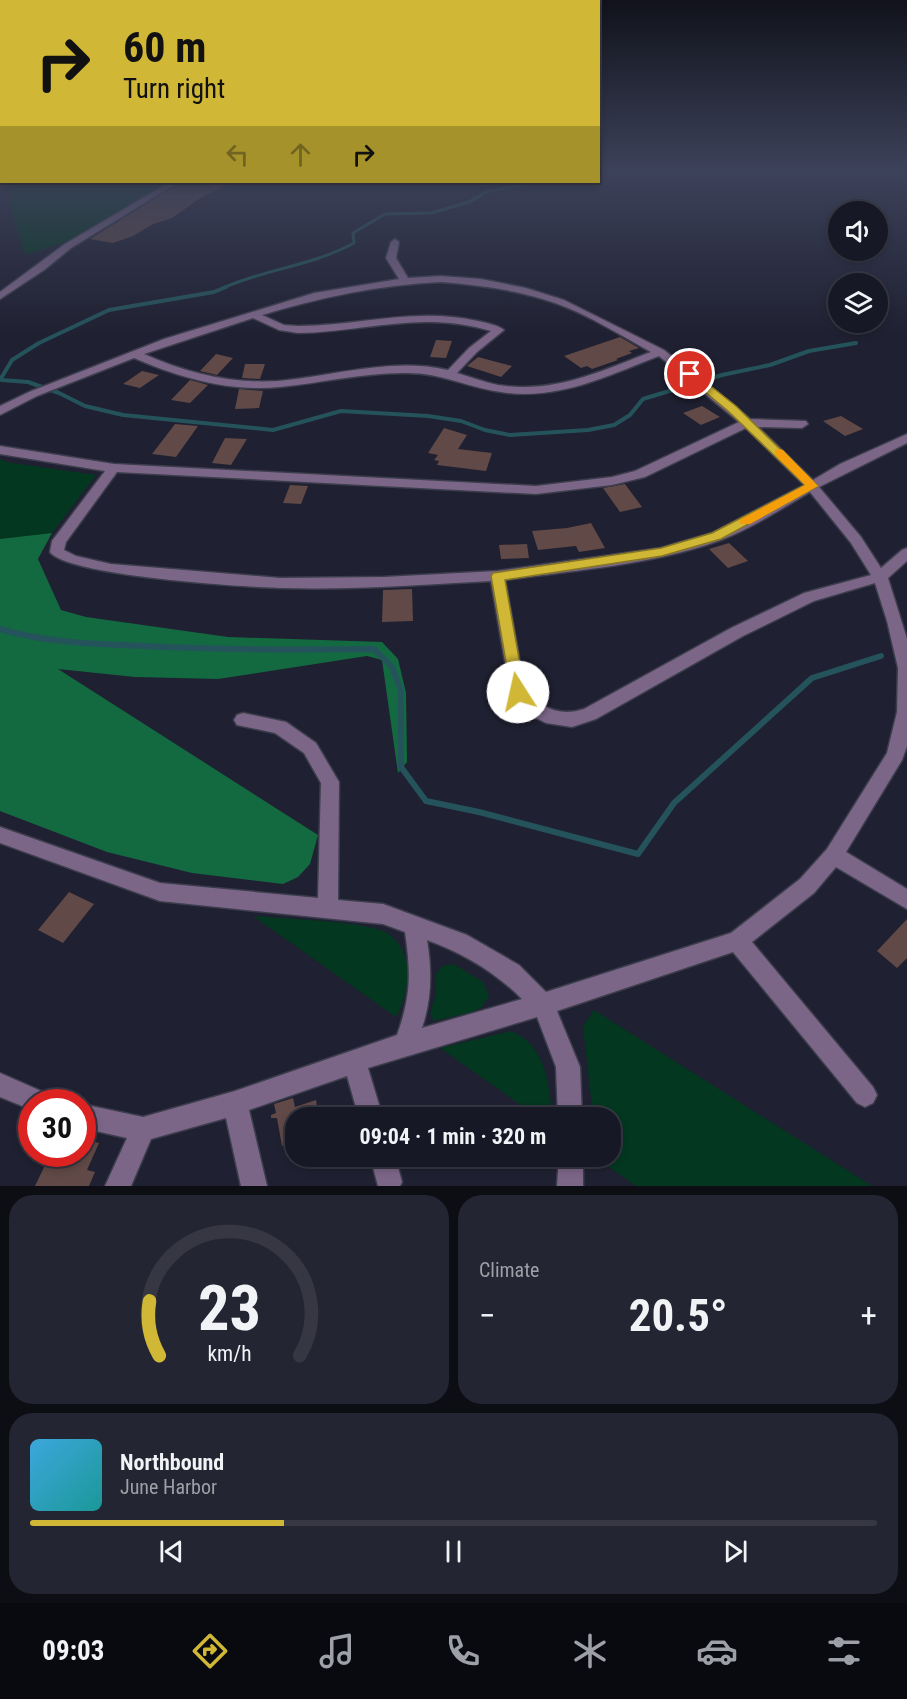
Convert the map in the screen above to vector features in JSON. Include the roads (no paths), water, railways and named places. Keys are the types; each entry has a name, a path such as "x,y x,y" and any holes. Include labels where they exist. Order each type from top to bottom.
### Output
{"street":[{"path":"0,296 69,246 103,225"},
{"path":"395,242 391,258 405,281"},
{"path":"0,411 33,394 134,354 317,295 405,281 441,279 481,282 523,290 561,302 660,352 684,369 747,423 812,486 856,540 880,577 895,621 906,668 906,712 902,757 834,855 807,886 737,940 543,1004 405,1044 235,1103 143,1129 96,1119"},
{"path":"253,314 264,323 309,331 376,321 417,318 456,320 499,330 473,350 451,373"},
{"path":"134,354 201,379 238,384 278,384 371,370 401,368 451,373 486,386 519,390 574,385 660,352"},
{"path":"0,450 114,468 536,490 612,481 639,474 747,423 802,424"},
{"path":"114,468 59,541 57,552 72,561 111,569 269,582 384,582 497,576 626,559 673,549 717,536 845,467 907,438"},
{"path":"497,576 518,692 530,707 546,716 572,720 590,714 737,632 809,597 880,577 907,553"},
{"path":"243,720 280,727 310,748 330,782 328,908"},
{"path":"0,835 160,892 383,914 460,942 511,973 543,1004 568,1067 570,1107"},
{"path":"834,855 907,900"},
{"path":"405,1044 417,1010 421,970 414,924"},
{"path":"737,940 865,1095"},
{"path":"354,1061 368,1107"},
{"path":"0,1085 18,1093"},
{"path":"235,1103 254,1186"},
{"path":"118,1186 143,1129"},
{"path":"385,1167 390,1182"},
{"path":"570,1186 571,1167"}],"waterway":[{"path":"223,288 338,251 354,243 353,233 366,225"},
{"path":"0,380 12,360 39,343 109,310 214,292 226,287"},
{"path":"2,380 28,382 59,393 85,406 123,415 273,430 341,411 428,416 461,421 485,430 510,435 588,430 614,425 630,415 643,399 722,375 770,365 809,351 856,343"},
{"path":"3,630 0,629 54,640 108,644 231,649 374,649 392,667 401,691 401,767 426,801 479,812 638,854 674,803 812,678 881,656"}]}
